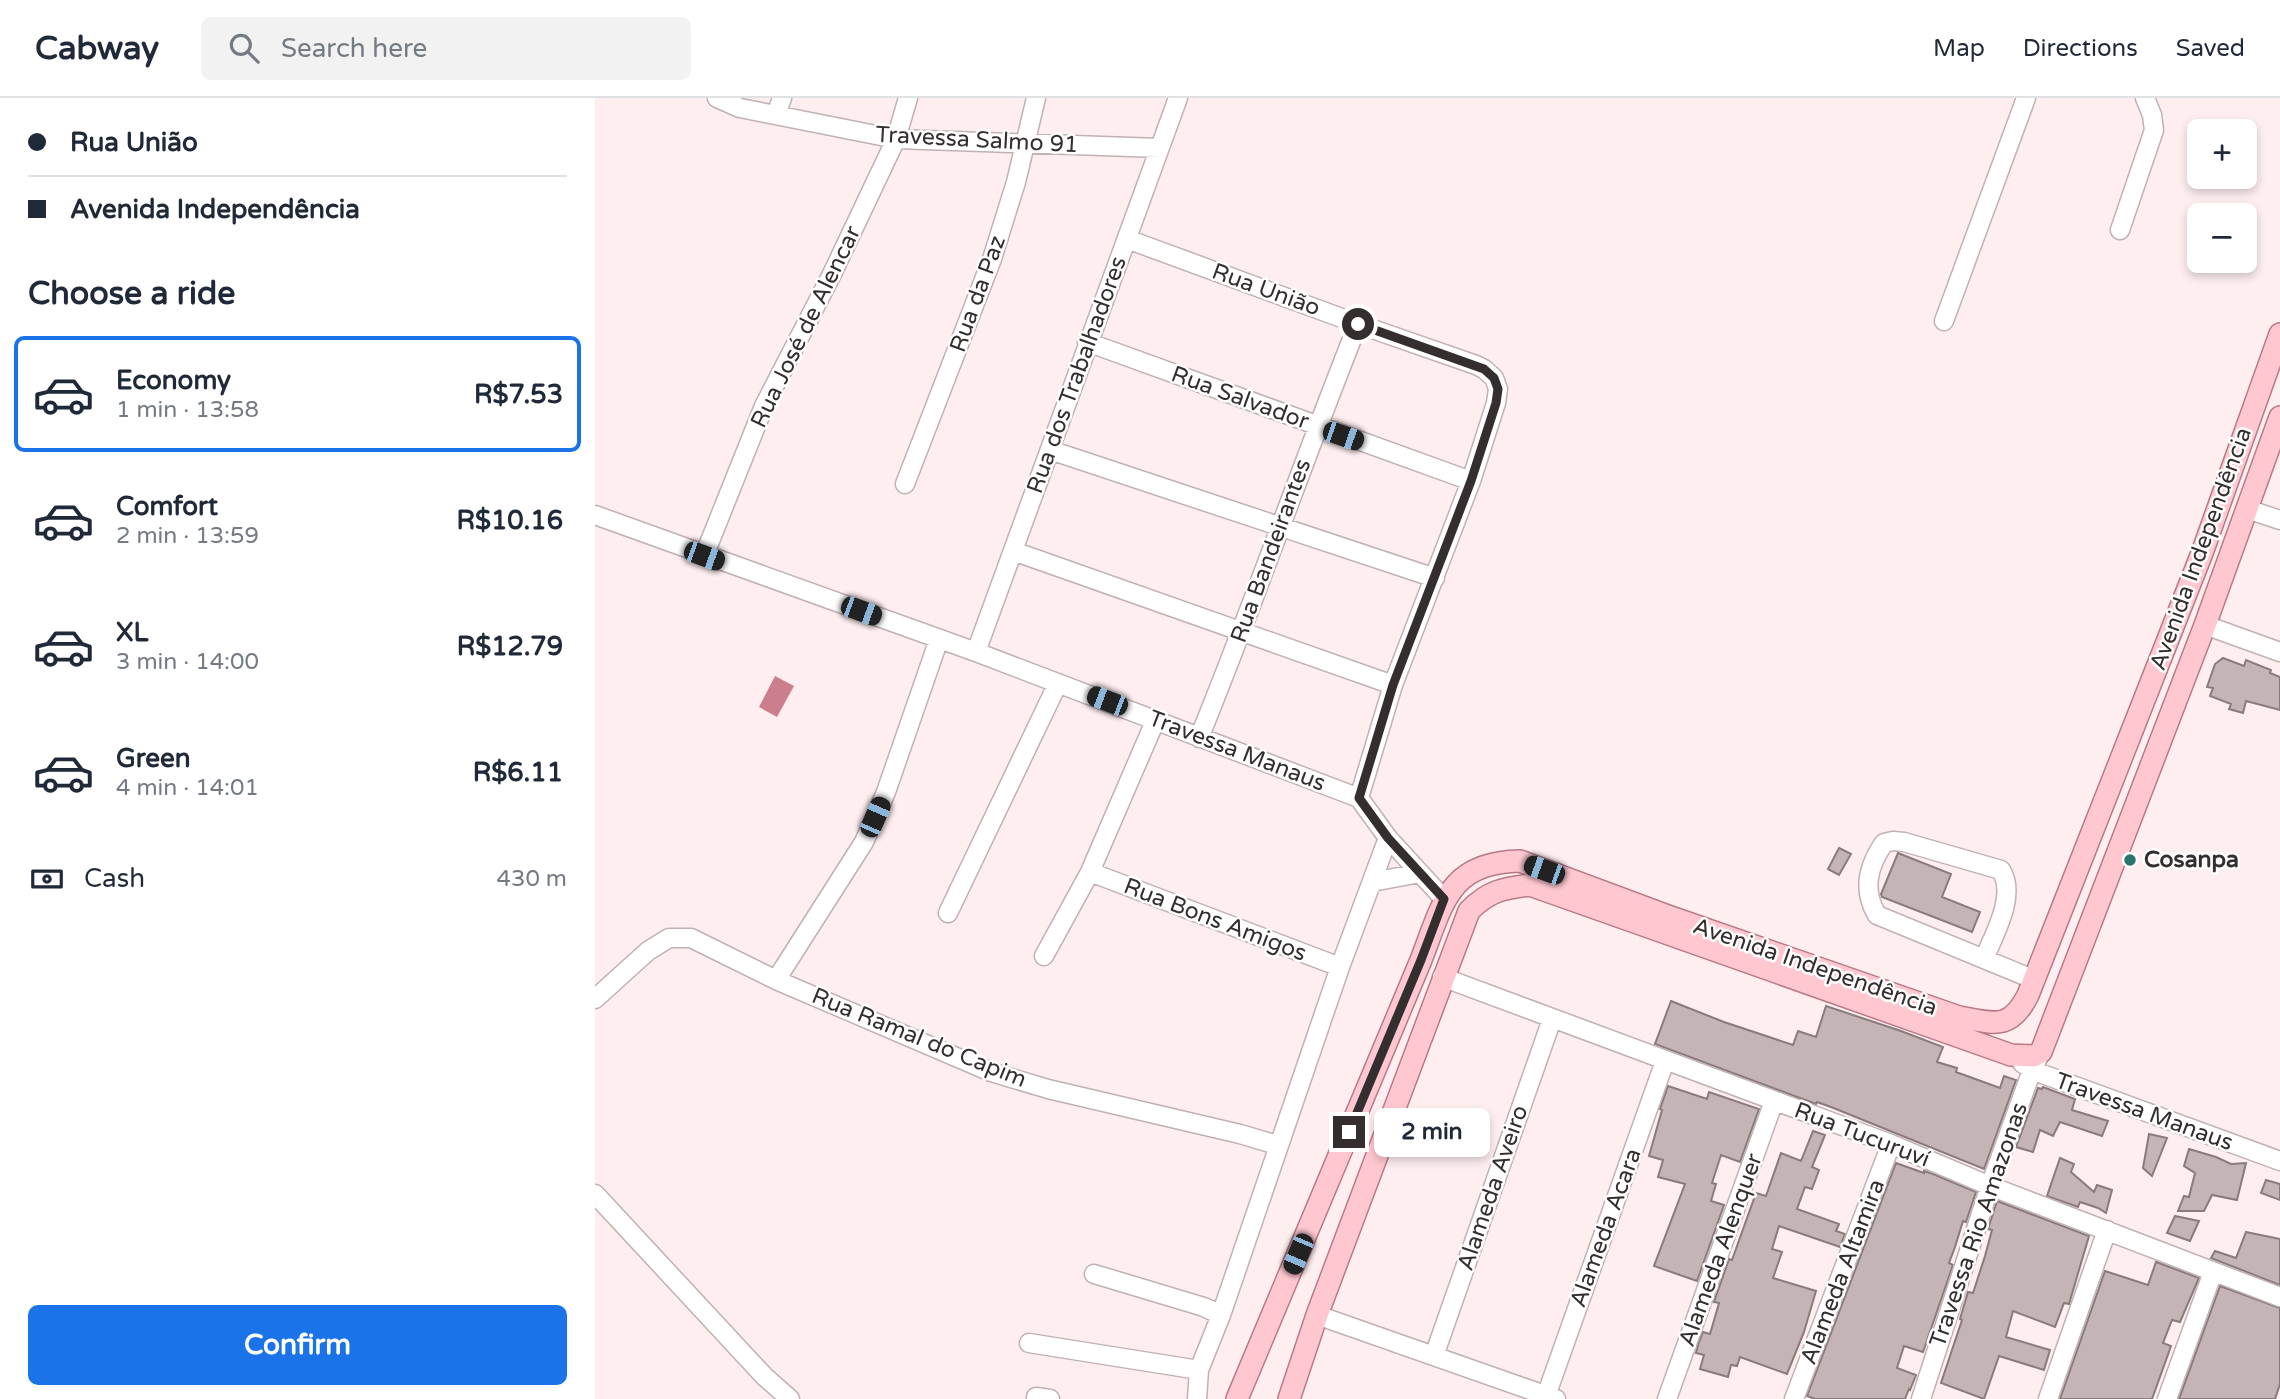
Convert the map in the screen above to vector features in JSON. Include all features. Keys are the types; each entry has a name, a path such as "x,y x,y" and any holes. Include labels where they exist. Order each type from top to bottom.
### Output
{"main road":[{"name":"Avenida Independência","path":"1237,1399 1444,899 1464,876 1481,866 1520,861 1668,916 1959,1017 1996,1023 2013,1018 2020,1011 2035,980 2202,553 2280,334"},
{"name":"Avenida Independência","path":"2036,1061 2205,625 2280,417"},
{"path":"2202,553 2204,570 2198,605 2205,625"},
{"name":"Avenida Independência","path":"1289,1399 1317,1315 1442,977 1469,911 1482,898 1495,891 1530,885 2011,1055 2034,1056 2036,1061"}],"street":[{"name":"Travessa Salmo 91","path":"717,98 740,108 779,106 896,139 1159,148"},
{"name":"Rua José de Alencar","path":"704,556 764,406 832,274 896,139 908,98"},
{"name":"Rua da Paz","path":"905,484 992,259 1036,98"},
{"name":"Rua dos Trabalhadores","path":"975,652 1178,98"},
{"path":"1944,321 2026,98"},
{"path":"2120,230 2154,130 2145,98"},
{"name":"Rua União","path":"1127,239 1484,369 1494,378 1498,389 1471,481"},
{"name":"Rua Bandeirantes","path":"1199,738 1243,631 1279,526 1358,324"},
{"name":"Rua Salvador","path":"1087,342 1471,481"},
{"path":"1050,450 1435,578"},
{"path":"1444,899 1388,838 1359,798 1393,685 1471,481"},
{"path":"2247,509 2280,520"},
{"name":"Travessa Manaus","path":"595,515 1156,719 1199,738 1359,798"},
{"path":"1013,551 1393,685"},
{"path":"2205,625 2280,652"},
{"path":"776,980 864,842 886,792 939,639"},
{"path":"948,914 1058,683"},
{"path":"1044,956 1090,872 1156,719"},
{"path":"1196,1399 1199,1370 1221,1315 1339,967 1388,838"},
{"path":"1984,959 2005,902 2006,878 2001,870 1905,842 1884,843 1876,854 1867,883 1868,901 1877,915 2035,980"},
{"name":"Rua Bons Amigos","path":"1090,872 1339,967"},
{"path":"1372,881 1420,873"},
{"name":"Rua Ramal do Capim","path":"595,999 648,951 669,938 691,938 776,980 991,1072 1048,1089 1277,1145"},
{"name":"Rua Tucuruví","path":"1442,977 1891,1144 1990,1186 2280,1297"},
{"name":"Alameda Aveiro","path":"1434,1356 1552,1019"},
{"name":"Alameda Acara","path":"1551,1397 1665,1061"},
{"name":"Travessa Manaus","path":"2036,1061 2280,1161"},
{"name":"Travessa Rio Amazonas","path":"1921,1399 1990,1186 2036,1061"},
{"name":"Alameda Alenquer","path":"1667,1399 1774,1101"},
{"name":"Alameda Altamira","path":"1794,1399 1891,1144"},
{"path":"595,1194 765,1377 790,1399"},
{"path":"2048,1399 2107,1230"},
{"path":"2167,1399 2213,1272"},
{"path":"1094,1274 1204,1307 1221,1315"},
{"path":"1317,1315 1551,1397"},
{"path":"1029,1343 1199,1370"}],"shaded area":[{"path":"775,676 794,686 777,717 759,707"}],"building":[{"path":"2223,658 2244,666 2246,660 2271,670 2270,673 2280,677 2280,710 2246,701 2243,713 2229,709 2231,704 2210,696 2213,688 2207,687 2215,664"},
{"path":"1839,848 1851,854 1839,875 1828,869"},
{"path":"1898,853 1951,874 1942,897 1980,912 1972,932 1882,897"},
{"path":"1671,1001 1793,1045 1798,1031 1816,1037 1826,1006 1943,1047 1937,1062 1957,1068 1956,1072 2000,1088 2004,1076 2016,1080 1984,1169 1831,1107 1817,1102 1816,1104 1655,1044"},
{"path":"1668,1086 1707,1099 1709,1092 1759,1109 1740,1162 1721,1155 1712,1183 1716,1184 1711,1201 1724,1205 1697,1281 1654,1266 1685,1184 1658,1177 1663,1160 1649,1156"},
{"path":"2043,1087 2075,1099 2072,1110 2108,1121 2102,1136 2060,1122 2053,1136 2040,1130 2033,1152 2016,1147 2038,1088"},
{"path":"1813,1131 1825,1135 1812,1167 1819,1170 1812,1189 1805,1187 1797,1209 1839,1224 1836,1231 1845,1234 1840,1247 1779,1226 1772,1249 1782,1252 1773,1278 1816,1291 1804,1332 1787,1374 1740,1357 1737,1366 1731,1365 1728,1377 1700,1369 1704,1355 1696,1353 1698,1345 1703,1332 1710,1334 1719,1303 1714,1302 1756,1193 1766,1196 1781,1153 1801,1161"},
{"path":"2149,1134 2167,1138 2152,1176 2143,1168"},
{"path":"2189,1149 2231,1164 2246,1163 2237,1200 2212,1195 2204,1211 2178,1211 2184,1196 2189,1197 2195,1173 2184,1166"},
{"path":"2060,1158 2074,1164 2071,1172 2094,1192 2097,1185 2112,1190 2106,1213 2080,1202 2078,1207 2047,1196"},
{"path":"1896,1163 1933,1174 1976,1192 1949,1263 1953,1265 1923,1352 1904,1346 1897,1368 1916,1375 1905,1399 1815,1399 1807,1396"},
{"path":"2266,1180 2280,1184 2280,1200 2261,1193"},
{"path":"1997,1201 2089,1236 2069,1304 2064,1303 2055,1327 2013,1311 2006,1337 2050,1350 2044,1370 1999,1356 1984,1399 1941,1383 1962,1320 1960,1319 1968,1292 1973,1293 1985,1256 1992,1230 1988,1229"},
{"path":"2175,1216 2199,1221 2190,1241 2167,1233"},
{"path":"2246,1232 2280,1239 2280,1285 2211,1258 2215,1251 2236,1258"},
{"path":"2156,1262 2199,1278 2180,1322 2172,1320 2163,1343 2171,1346 2152,1399 2060,1399 2105,1271 2148,1285"},
{"path":"2220,1286 2280,1308 2280,1384 2275,1399 2179,1399"}],"place":[{"name":"Cosanpa","path":"2130,860"}],"route":[{"path":"1349,1132 1444,899 1388,838 1359,798 1393,685 1471,481 1498,389 1494,378 1476,365 1358,324"}]}
